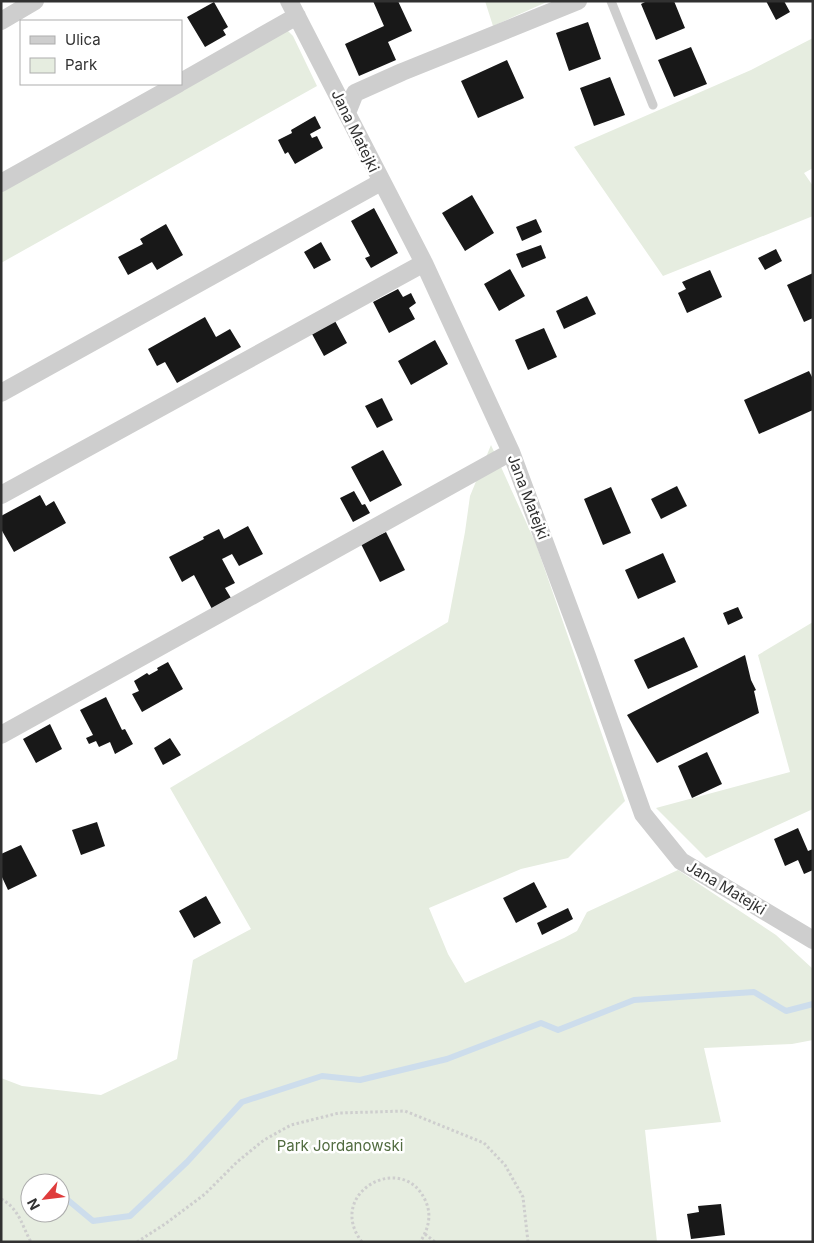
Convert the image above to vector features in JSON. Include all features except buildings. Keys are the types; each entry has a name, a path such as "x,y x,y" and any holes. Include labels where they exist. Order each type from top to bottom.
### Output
{"street":[{"path":"1,21 35,1"},
{"path":"347,113 355,93 578,1"},
{"path":"182,82 293,9"},
{"name":"Jana Matejki","path":"293,9 347,113 380,182 424,263 511,452 588,656 643,814 681,861 813,940"},
{"path":"1,183 176,85"},
{"path":"1,393 380,182"},
{"path":"1,495 424,263"},
{"path":"1,735 511,452"}],"lane":[{"path":"611,1 653,105"}],"path":[{"path":"137,1242 206,1194 237,1162 264,1140 292,1125 339,1114 406,1111 484,1143 505,1165 523,1197 528,1242"},
{"path":"362,1242 357,1236 353,1224 352,1212 354,1202 367,1186 384,1178 403,1180 414,1186 422,1194 429,1212 428,1224 420,1242"},
{"path":"1,1199 10,1203 22,1221 31,1242"},
{"path":"425,1234 435,1242"}],"green space":[{"path":"485,1 549,1 493,26"},
{"path":"285,28 293,36 317,86 1,263 1,192"},
{"path":"813,38 813,168 804,173 813,186 813,216 663,276 574,147 751,70"},
{"name":"Park Jordanowski","path":"491,445 536,544 625,801 568,858 521,869 429,908 448,954 465,983 564,938 577,931 587,912 678,870 776,935 813,969 813,1040 792,1044 704,1048 721,1122 645,1130 657,1242 1,1242 1,1078 22,1086 101,1095 177,1059 193,960 251,929 170,788 448,622 470,496"},
{"path":"813,622 813,809 706,858 656,808 790,772 758,655"}],"waterway":[{"path":"70,1202 93,1221 130,1216 187,1162 242,1102 322,1076 360,1080 447,1059 541,1023 558,1030 634,1000 754,992 786,1011 813,1004"}]}
